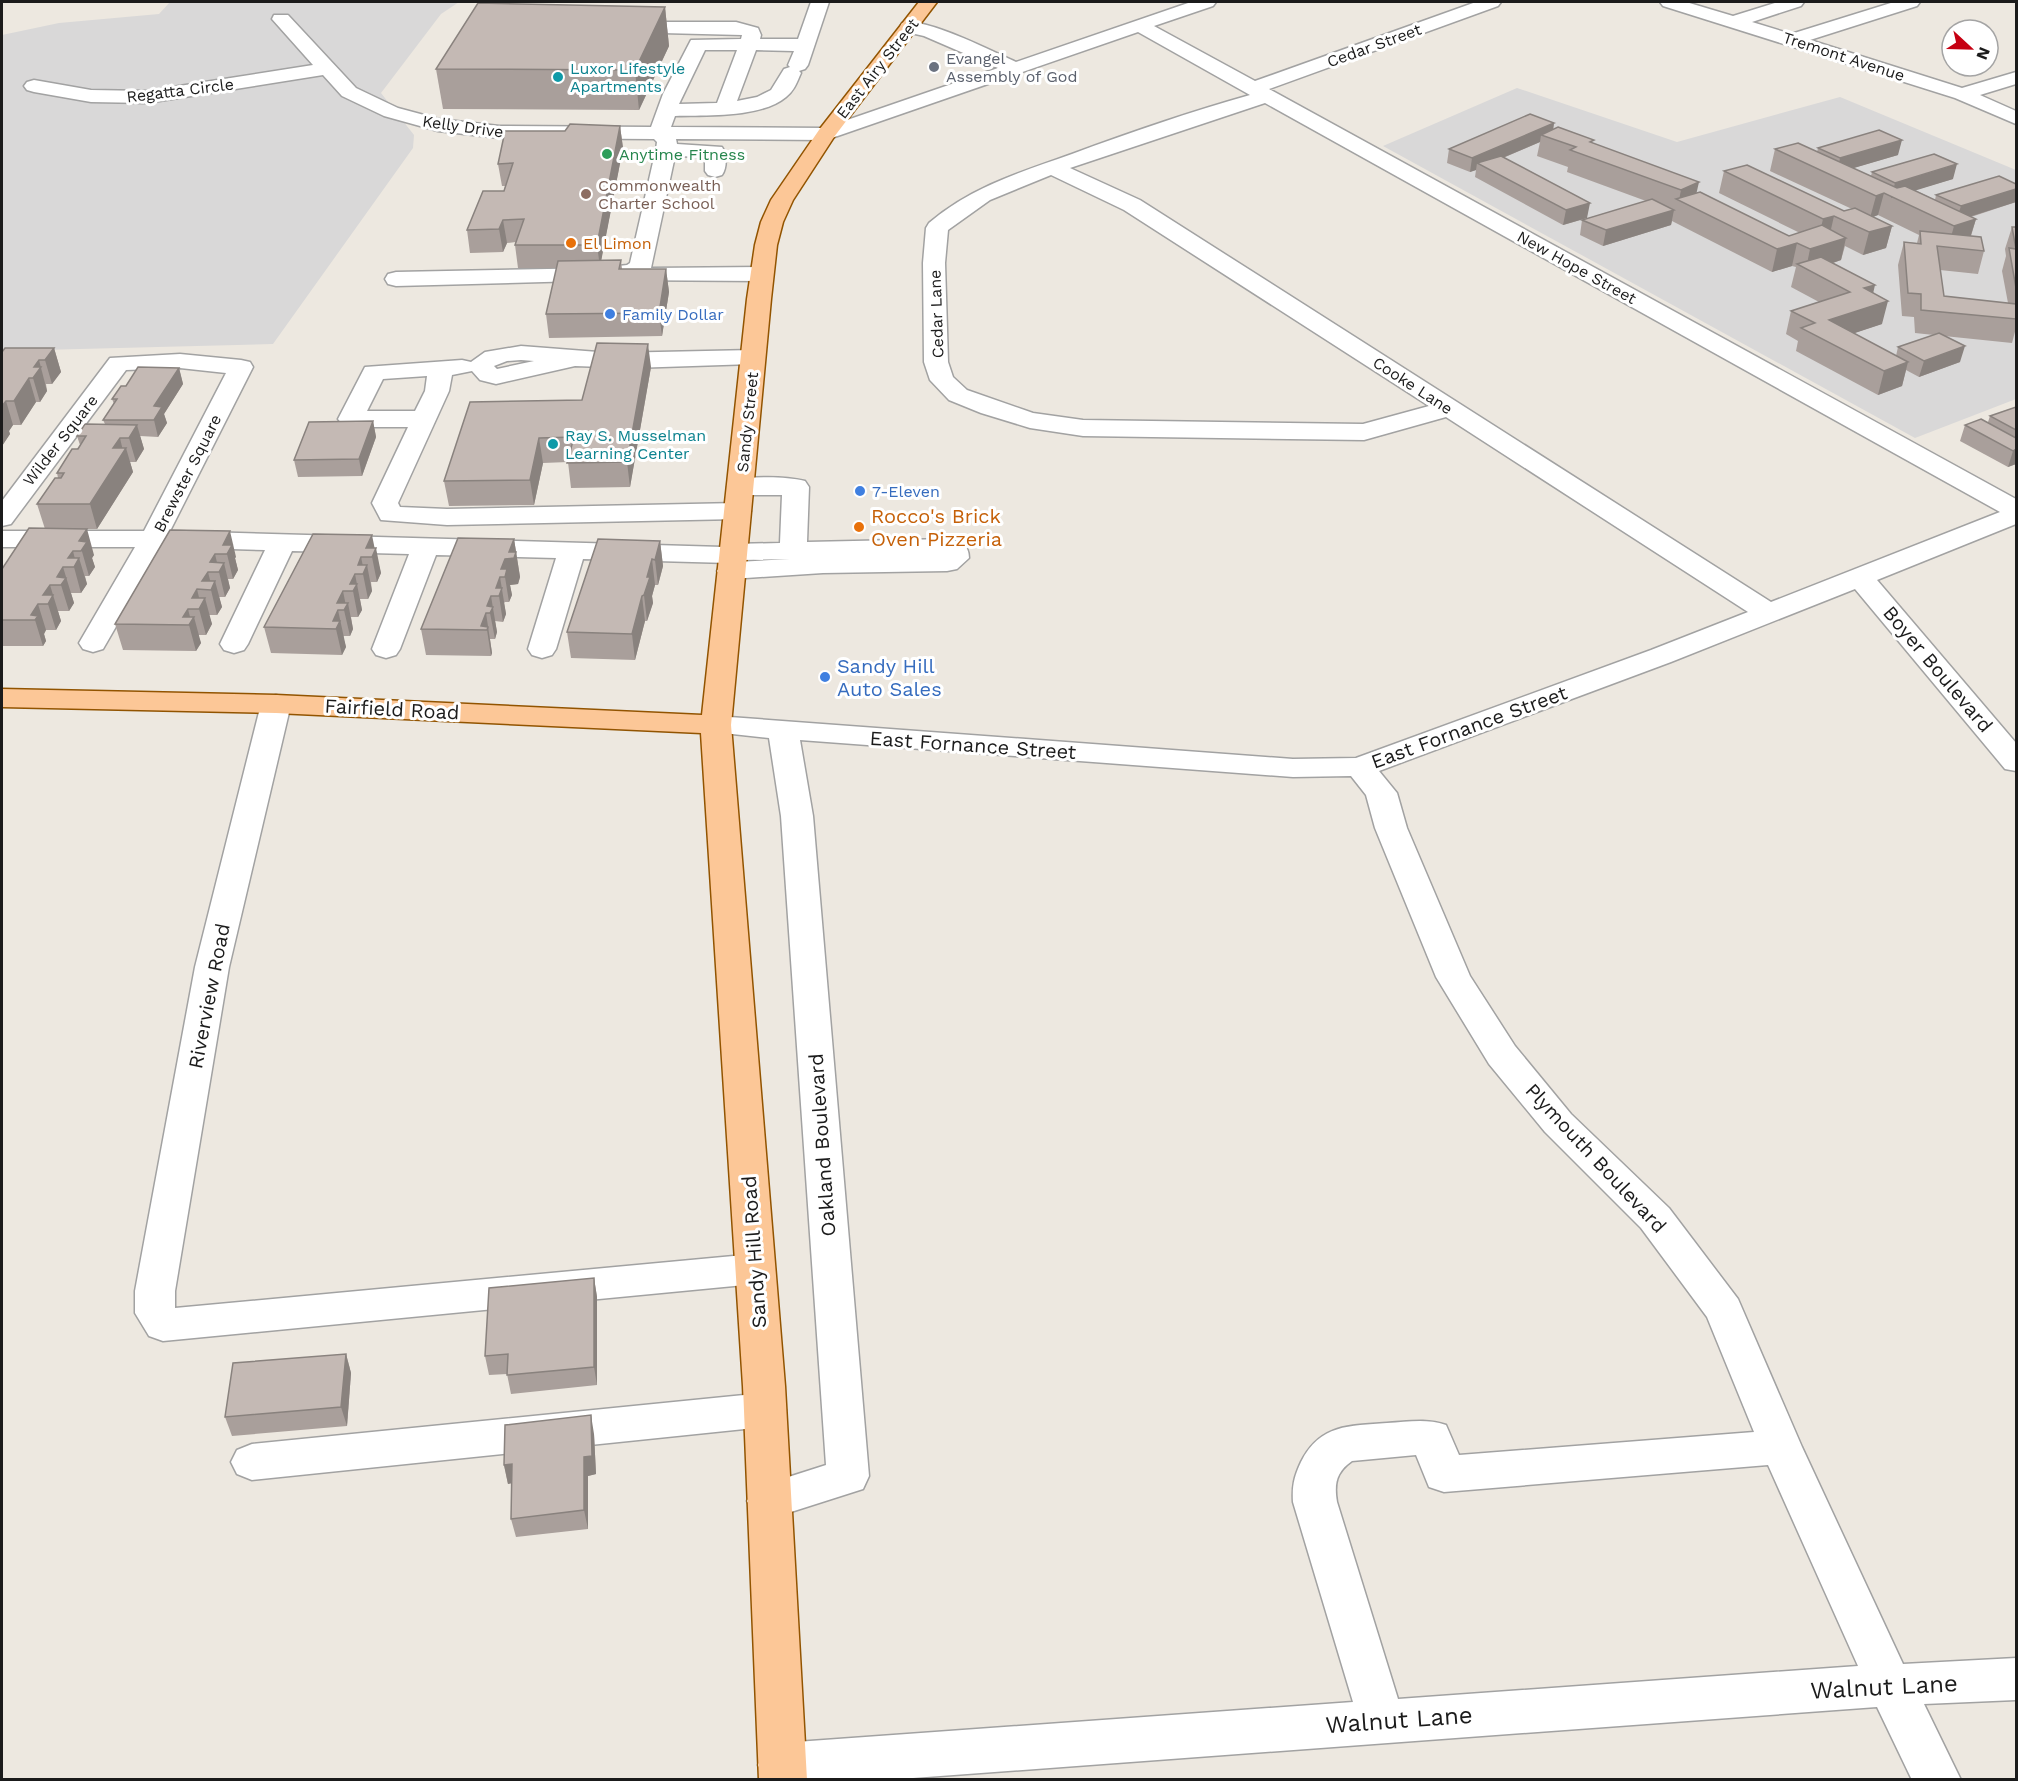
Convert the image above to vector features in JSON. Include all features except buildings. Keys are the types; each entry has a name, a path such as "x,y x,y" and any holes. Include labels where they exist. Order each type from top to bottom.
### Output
{"main road":[{"name":"East Airy Street","path":"826,134 929,4"},
{"name":"Sandy Street","path":"716,725 762,274 772,222 782,200 826,134"},
{"name":"Fairfield Road","path":"2,698 276,704 716,725"},
{"name":"Sandy Hill Road","path":"716,725 765,1410 782,1772"}],"street":[{"path":"668,110 743,106 775,97 785,88 806,45 820,2"},
{"path":"1138,25 1165,2"},
{"name":"Kelly Drive","path":"281,19 349,92 390,112 496,141 662,141 826,134 1207,2"},
{"name":"Cedar Street","path":"1261,92 1492,2"},
{"name":"Tremont Avenue","path":"1669,2 1962,94 2016,118"},
{"path":"1733,22 1811,6 1859,10 1911,2"},
{"path":"1792,40 1859,10"},
{"path":"606,24 736,28 751,32 749,45 725,107"},
{"name":"New Hope Street","path":"1138,25 2016,512"},
{"path":"909,27 930,33 1014,68"},
{"path":"601,275 633,271 641,266 668,110 698,44 806,45"},
{"name":"Regatta Circle","path":"34,86 91,96 147,97 326,69"},
{"path":"1962,94 2016,78"},
{"name":"Cedar Lane","path":"1261,92 990,191 954,211 937,228 934,263 936,362 942,380 957,394 990,408 1030,420 1083,428 1364,432 1449,408"},
{"path":"662,141 715,151 715,171"},
{"name":"Cooke Lane","path":"1052,168 1132,205 1769,612"},
{"path":"396,279 762,274"},
{"path":"423,419 351,419 374,372 482,366 482,363 490,357 534,353 589,360 753,357"},
{"name":"Brewster Square","path":"7,519 153,539 241,368 180,361 119,363"},
{"name":"Wilder Square","path":"2,561 7,519 119,363"},
{"path":"441,368 437,392 385,503 390,514 447,517 739,499 796,487 793,550"},
{"name":"East Fornance Street","path":"783,731 1293,768 1360,767 1661,656 2016,512"},
{"path":"93,644 153,539 572,550 824,565 947,563 955,558 955,550 948,547 793,550 732,559"},
{"path":"234,644 282,543"},
{"path":"386,649 426,546"},
{"path":"542,649 572,550"},
{"name":"Boyer Boulevard","path":"1860,577 2016,762"},
{"name":"Riverview Road","path":"276,704 212,966 155,1291 155,1313 163,1325 755,1269"},
{"name":"Fairfield Road","path":"716,725 783,731"},
{"name":"Oakland Boulevard","path":"769,1501 848,1476 797,816 783,731"},
{"name":"Plymouth Boulevard","path":"1360,767 1381,793 1391,828 1459,987 1502,1055 1558,1123 1655,1218 1724,1310 1781,1447 1890,1685 1937,1779"},
{"path":"252,1462 765,1410"},
{"path":"1382,1722 1315,1502 1313,1485 1320,1467 1330,1454 1343,1444 1431,1437 1444,1474 1781,1447"},
{"name":"Walnut Lane","path":"782,1772 1382,1722 1890,1685 2016,1679"}],"shaded area":[{"path":"170,2 459,2 441,14 381,93 414,135 413,148 273,344 2,351 2,35 59,23 159,14"},
{"path":"1517,88 1677,142 1840,97 2016,170 2016,399 1915,438 1383,146"}],"place":[{"name":"Evangel Assembly of God","path":"934,67"},
{"name":"Luxor Lifestyle Apartments","path":"558,77"},
{"name":"Anytime Fitness","path":"607,154"},
{"name":"Commonwealth Charter School","path":"586,194"},
{"name":"El Limon","path":"571,243"},
{"name":"Family Dollar","path":"610,314"},
{"name":"Ray S. Musselman Learning Center","path":"553,444"},
{"name":"7-Eleven","path":"860,491"},
{"name":"Rocco's Brick Oven Pizzeria","path":"859,527"},
{"name":"Sandy Hill Auto Sales","path":"825,677"}]}
